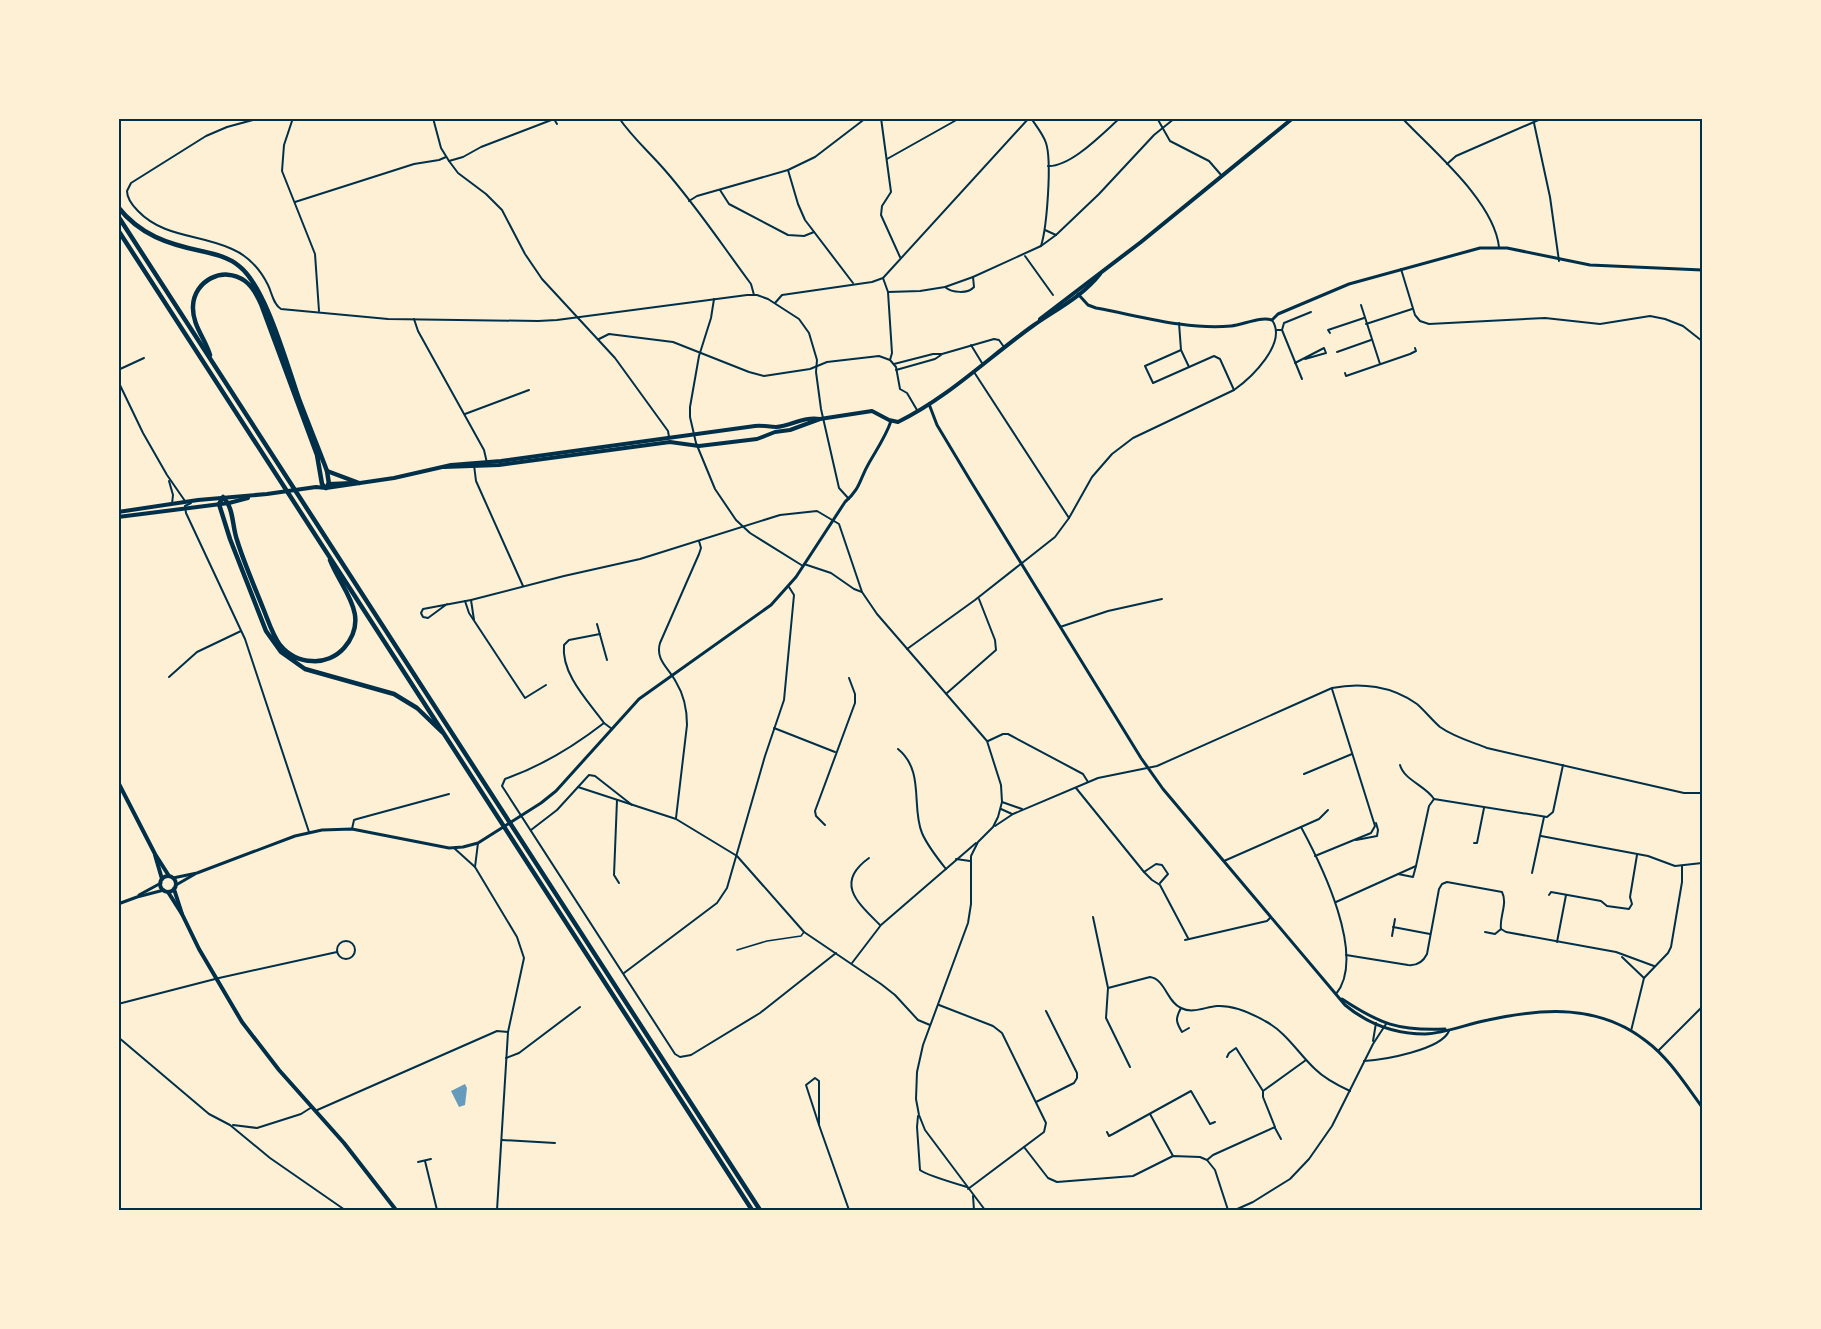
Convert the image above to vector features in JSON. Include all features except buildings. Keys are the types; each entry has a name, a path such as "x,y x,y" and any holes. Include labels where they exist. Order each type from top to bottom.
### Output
{"highway":[{"path":"118,207 131,221 151,236 225,258 240,266 253,281 273,326 327,471 326,485"},
{"path":"118,216 760,1210"},
{"path":"118,230 752,1210"},
{"path":"212,360 194,320 193,300 199,287 210,278 224,274 235,276 247,282 261,304 326,485"},
{"path":"327,471 358,483"},
{"path":"327,552 333,568 351,598 355,618 354,627 349,642 336,655 321,660 305,660 284,649 273,633 237,539 229,503 223,497 219,504 230,539 266,631 281,652 305,669 394,694 417,708 444,734"}],"main road":[{"path":"118,514 185,501 358,483 444,467 487,464 670,440 693,434 755,426 790,425 804,419 872,411 891,421 898,422 929,404 1077,292 1293,118"},
{"path":"670,440 699,446 757,440 775,432 790,430 822,418"},
{"path":"118,514 185,509 229,503 267,494"},
{"path":"118,782 155,854 171,877 182,914"},
{"path":"155,854 165,891 182,914 215,979 259,1046 344,1143 396,1210"},
{"path":"162,881 171,877"},
{"path":"165,891 175,887"}],"street":[{"path":"118,122 123,118"},
{"path":"260,118 227,127 206,136 131,183 127,196 134,207 153,224 175,233 229,247 248,258 263,276 279,308 365,318 538,321 714,299 754,295 765,297 799,319 807,328 817,360 822,418 840,489 849,499"},
{"path":"292,118 284,145 283,175 315,254 319,312"},
{"path":"433,118 441,148 446,157 458,173 486,194 502,210 525,254 542,279 615,358 668,431 670,440"},
{"path":"620,118 631,136 662,167 690,201 751,284 754,295"},
{"path":"690,201 697,196 788,170 815,157 866,118"},
{"path":"881,118 891,192 882,206 881,215 901,258"},
{"path":"886,159 960,118"},
{"path":"775,303 782,295 853,285 883,278 1030,118 1046,142 1048,166 1045,230 1041,246"},
{"path":"1048,166 1056,166 1069,160 1120,118"},
{"path":"1157,118 1170,141 1209,161 1222,176"},
{"path":"888,292 920,291 945,287 974,277 1041,246 1056,235 1099,194 1154,135 1175,118"},
{"path":"1402,118 1476,196 1492,224 1499,247"},
{"path":"1447,164 1456,156 1543,118"},
{"path":"449,161 464,157 481,147 554,119 557,124"},
{"path":"1534,123 1550,197 1559,261"},
{"path":"295,202 404,167 446,157"},
{"path":"788,170 801,212 851,278 853,285"},
{"path":"720,190 729,204 789,236 804,236 814,232"},
{"path":"1045,230 1056,235"},
{"path":"1272,320 1278,314 1338,288 1474,249 1499,247 1559,261 1612,267 1702,270"},
{"path":"1024,255 1053,295"},
{"path":"1401,269 1414,315 1420,321 1435,325 1537,318 1600,324 1650,316 1683,326 1702,341"},
{"path":"945,287 952,291 970,291 974,287 974,277"},
{"path":"883,278 888,292 892,353 890,360"},
{"path":"1077,292 1088,305 1096,308 1179,323 1221,327 1237,326 1266,319 1272,320"},
{"path":"714,299 713,312 701,352 690,407 693,434 715,489 728,510 743,527 804,565 831,573 862,592"},
{"path":"1361,305 1380,364"},
{"path":"1366,324 1412,309"},
{"path":"1302,379 1281,330 1284,323 1311,312"},
{"path":"1330,333 1328,330 1364,318"},
{"path":"414,319 418,332 484,450 487,464"},
{"path":"907,648 978,598 1056,537 1070,518 1092,477 1112,454 1133,438 1234,390 1258,370 1267,357 1275,338 1276,330 1272,320"},
{"path":"1179,323 1181,350 1189,367"},
{"path":"1276,330 1281,330"},
{"path":"599,339 609,334 674,342 759,375 774,375 827,362 879,356 890,360 895,367 900,389 907,393 918,411"},
{"path":"895,367 933,354 942,354 996,339 1004,348"},
{"path":"1337,352 1372,340"},
{"path":"971,345 983,364"},
{"path":"1295,363 1326,353 1324,348 1305,359"},
{"path":"1345,373 1346,376 1380,364 1416,351 1415,348"},
{"path":"1181,350 1145,366 1153,383 1216,356 1220,359 1234,390"},
{"path":"895,367 935,360 942,354"},
{"path":"118,370 144,358"},
{"path":"974,371 1070,518"},
{"path":"118,381 132,414 166,475 185,501"},
{"path":"465,414 529,390"},
{"path":"929,404 940,430 1148,769 1337,995 1385,1026 1415,1030 1449,1029 1498,1018 1568,1010 1594,1014 1631,1031 1658,1051 1702,1107"},
{"path":"171,877 197,873 309,832 335,828 352,829 454,848 478,843 487,838 556,791 639,699 759,614 789,587 862,480 891,421"},
{"path":"474,465 476,481 523,586"},
{"path":"166,475 173,495 171,505"},
{"path":"198,500 185,506 185,509 242,631 309,832"},
{"path":"447,604 428,618 422,615 423,609 447,604 471,600 640,559 780,515 810,511 823,513 841,527 862,592 877,614 987,741 1001,785 1002,802 993,827"},
{"path":"676,819 687,718 677,683 661,661 658,647 699,554 701,548 699,541"},
{"path":"623,973 721,899 727,888 786,692 794,595 789,587"},
{"path":"947,693 996,650 995,640 978,598"},
{"path":"1060,627 1108,611 1162,599"},
{"path":"471,600 474,620"},
{"path":"465,601 469,613 525,698 546,685"},
{"path":"597,624 607,660"},
{"path":"169,677 197,652 242,631"},
{"path":"600,634 569,640 563,647 571,677 604,723 612,729"},
{"path":"825,825 816,816 815,811 855,703 849,678"},
{"path":"852,963 880,925 993,827 1013,814 1098,778 1148,769 1332,688 1351,685 1387,689 1403,695 1442,728 1488,748 1684,793 1702,793"},
{"path":"1332,688 1378,828 1377,836 1353,841"},
{"path":"604,723 565,751 503,782 506,792 675,1054 680,1058 691,1055 760,1013 836,953"},
{"path":"774,728 836,753"},
{"path":"987,741 1008,734 1084,775 1088,783"},
{"path":"898,749 905,758 916,783 922,834 946,869"},
{"path":"1304,774 1309,774 1352,754"},
{"path":"1400,765 1402,771 1430,792 1434,799"},
{"path":"1434,799 1544,818 1553,812 1563,765"},
{"path":"531,830 557,810 586,777 592,774 634,806"},
{"path":"578,787 676,819 736,856 804,932 852,963 895,995 918,1020 930,1025"},
{"path":"1076,788 1144,872 1159,884 1186,939 1267,921 1271,918"},
{"path":"352,829 354,820 449,794"},
{"path":"1398,874 1413,877 1428,806 1434,799"},
{"path":"617,800 614,875 619,883"},
{"path":"1002,802 1024,809"},
{"path":"1474,843 1477,843 1484,806"},
{"path":"1000,809 1013,814"},
{"path":"1224,861 1319,819 1328,810"},
{"path":"1532,873 1544,818"},
{"path":"1315,856 1372,831 1375,826 1374,819"},
{"path":"1301,827 1336,902 1345,931 1346,955 1342,984 1337,995"},
{"path":"1541,836 1638,854 1682,866 1692,862 1702,863"},
{"path":"978,842 970,861 971,904 968,923 930,1025 918,1066 916,1099 925,1130 985,1210"},
{"path":"475,867 478,843"},
{"path":"454,848 475,867 517,937 524,953 523,969 508,1032 497,1210"},
{"path":"961,854 971,856"},
{"path":"1550,895 1551,892 1601,901 1607,906 1629,909 1632,904 1630,897 1638,854"},
{"path":"869,858 860,864 855,872 851,881 852,891 857,902 880,925"},
{"path":"956,859 970,861"},
{"path":"1144,872 1156,864 1162,865 1168,874 1166,879 1159,884"},
{"path":"1336,902 1416,866"},
{"path":"1631,1031 1644,978 1671,947 1682,882 1682,866"},
{"path":"175,887 197,873"},
{"path":"137,897 162,881"},
{"path":"1346,955 1408,965 1416,965 1423,961 1427,954 1439,889 1447,882 1502,892 1504,897 1502,929"},
{"path":"118,904 165,891"},
{"path":"1557,942 1566,895"},
{"path":"1094,917 1108,988 1106,1018 1130,1067"},
{"path":"1392,936 1395,919"},
{"path":"1393,927 1430,934"},
{"path":"1502,929 1506,932 1616,952 1654,966"},
{"path":"1485,932 1495,934 1502,929"},
{"path":"345,940 355,946 355,952 349,958 343,958 337,952 339,943 345,940"},
{"path":"118,1004 215,979 337,952"},
{"path":"1621,955 1644,978"},
{"path":"1632,966 1632,961 1635,960"},
{"path":"1108,988 1149,977 1155,978 1171,1000 1181,1008 1196,1010 1218,1006 1237,1008 1277,1028 1326,1079 1350,1091"},
{"path":"938,1005 995,1027 1002,1033 1044,1119 1046,1128 1044,1132 968,1188"},
{"path":"1658,1051 1702,1006"},
{"path":"507,1058 519,1053 580,1007"},
{"path":"1181,1008 1176,1023 1182,1032 1189,1028"},
{"path":"1036,1102 1074,1083 1077,1078 1077,1073 1046,1011"},
{"path":"1373,1044 1377,1022"},
{"path":"1235,1210 1274,1190 1302,1167 1327,1134 1373,1044 1385,1026"},
{"path":"1364,1061 1411,1053 1441,1040 1448,1035 1449,1029"},
{"path":"230,1125 257,1128 301,1114 497,1031 508,1032"},
{"path":"118,1037 209,1114 230,1125 270,1158 345,1210"},
{"path":"1227,1057 1228,1053 1236,1048 1263,1091 1263,1097 1281,1139"},
{"path":"1263,1091 1306,1060"},
{"path":"819,1125 819,1081 814,1078 806,1084 819,1125 849,1210"},
{"path":"1107,1132 1109,1136 1191,1091 1210,1124 1215,1122"},
{"path":"1150,1114 1173,1156"},
{"path":"919,1115 917,1126 920,1170 968,1188"},
{"path":"1207,1160 1275,1127"},
{"path":"502,1140 555,1143"},
{"path":"1024,1147 1048,1178 1057,1182 1133,1176 1173,1156 1200,1157 1207,1160 1215,1170 1227,1210"},
{"path":"418,1162 431,1160"},
{"path":"425,1161 436,1210"},
{"path":"974,1195 972,1200 974,1210"}],"lane":[{"path":"737,950 767,941 801,936 804,932"}],"water":[{"path":"465,1084 467,1088 465,1105 459,1107 451,1091"}]}
